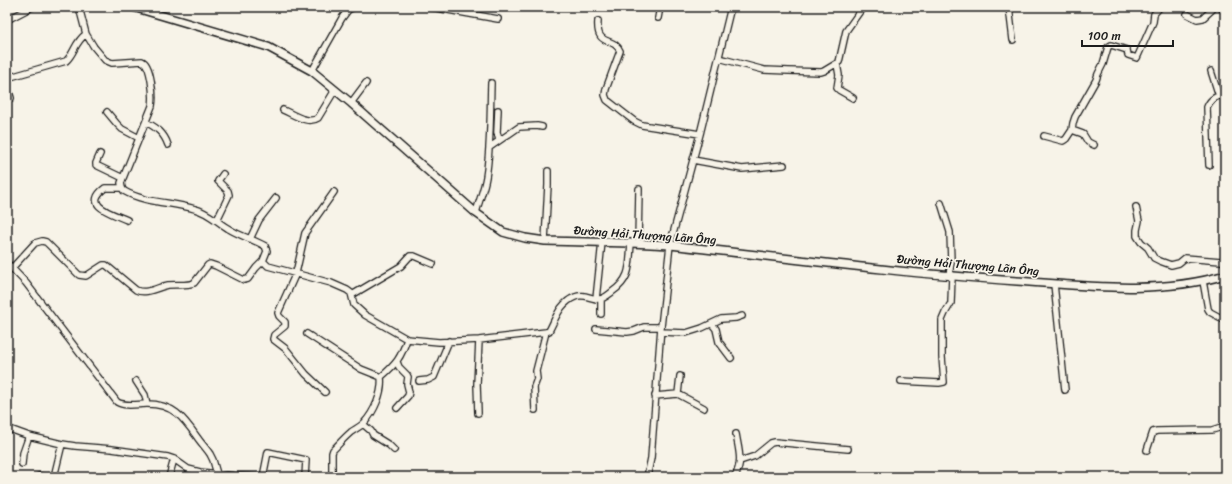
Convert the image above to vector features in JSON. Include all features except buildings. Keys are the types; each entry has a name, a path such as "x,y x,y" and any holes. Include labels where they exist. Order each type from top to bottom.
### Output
{"street":[{"path":"7,20 32,7"},
{"path":"79,7 86,34 94,47 107,62 144,61 148,70 153,97 152,106 123,178 121,185 122,188"},
{"name":"Đường Hải Thượng Lãn Ông","path":"133,7 153,10 268,47 312,71 351,102 476,213 503,232 525,238 545,241 634,243 670,246 950,276 1054,284 1135,287 1155,286 1203,281 1225,275"},
{"path":"312,71 342,18 348,10 354,7"},
{"path":"430,7 498,20"},
{"path":"658,18 660,7"},
{"path":"647,477 652,450 655,396 670,246 700,134 730,7"},
{"path":"719,58 764,70 824,72 837,64 839,61 846,31 863,7"},
{"path":"1009,7 1013,40"},
{"path":"1044,136 1063,141 1066,139 1072,130 1075,117 1096,80 1108,47 1110,45 1127,50 1128,55 1137,58 1153,22 1154,14 1160,7"},
{"path":"1187,14 1197,19 1203,18 1215,7"},
{"path":"598,21 598,31 602,39 618,48 620,51 606,89 605,94 607,100 642,126 700,134"},
{"path":"7,78 66,62 78,41 86,34"},
{"path":"837,64 839,75 837,88 853,98"},
{"path":"1209,164 1207,107 1211,99 1222,95 1211,71"},
{"path":"351,102 366,82"},
{"path":"476,213 486,179 490,147 492,83"},
{"path":"7,85 11,98"},
{"path":"283,110 309,121 314,121 318,118 335,90"},
{"path":"498,110 497,132 499,140"},
{"path":"107,112 122,129 140,138"},
{"path":"146,122 160,131 166,138 168,145"},
{"path":"490,147 519,127 542,127"},
{"path":"1072,130 1083,134 1088,142 1094,145"},
{"path":"100,154 96,165 123,178"},
{"path":"693,160 742,169 784,165"},
{"path":"545,241 548,171"},
{"path":"217,220 229,196 228,191 218,181 223,174"},
{"path":"12,268 35,243 42,241 46,242 79,275 86,276 106,264 136,290 145,292 167,285 194,284 210,264 246,280 263,261 267,252 266,247 228,229 217,220 194,208 142,197 126,192 122,188 105,188 96,199 96,202 99,206 106,210 128,220"},
{"path":"263,261 268,266 331,283 349,291 352,295 354,305 365,314 407,339 428,342 480,340 546,332 550,329 561,307 572,298 579,296 598,299 615,290 625,281 629,270 634,243 639,189"},
{"path":"325,392 306,374 286,350 273,338 274,335 285,326 285,322 278,313 296,273 305,233 334,192"},
{"path":"250,239 258,220 276,198"},
{"path":"901,381 944,382 942,320 944,313 951,303 951,262 950,232 941,203"},
{"path":"1136,207 1139,221 1137,236 1156,259 1171,264 1179,263 1185,258 1225,262"},
{"path":"601,314 598,299 602,242"},
{"path":"352,295 401,266 410,256 414,256 433,264"},
{"path":"7,263 26,283 51,314 117,402 124,404 155,404 176,412 182,417 210,454 217,474"},
{"path":"1203,281 1206,305 1208,309 1210,312 1225,320"},
{"path":"1054,284 1065,390"},
{"path":"596,329 627,332 644,327 686,333 702,328 721,319 742,316"},
{"path":"712,324 716,329 719,342 731,358"},
{"path":"535,410 534,387 537,379 536,371 546,332"},
{"path":"306,334 361,369 381,377"},
{"path":"381,377 397,362 407,339"},
{"path":"478,413 480,340"},
{"path":"419,381 428,380 434,376 449,341"},
{"path":"397,362 399,367 407,374 409,392 408,396 397,408"},
{"path":"678,394 680,376"},
{"path":"332,477 333,450 351,432 363,424 368,417 380,395 382,385 381,377"},
{"path":"136,381 145,395 147,404"},
{"path":"655,396 678,394 704,408"},
{"path":"363,424 374,435 394,450"},
{"path":"1147,450 1153,432 1212,430 1225,426"},
{"path":"7,428 29,436 62,444 157,454 174,459 190,470 236,476 260,477"},
{"path":"735,477 740,461 736,434"},
{"path":"22,464 23,453 29,436"},
{"path":"740,461 756,456 775,442 848,449"},
{"path":"54,477 62,444"},
{"path":"263,477 268,452 306,460 305,477"},
{"path":"169,477 174,459"},
{"path":"37,477 42,477"}]}
